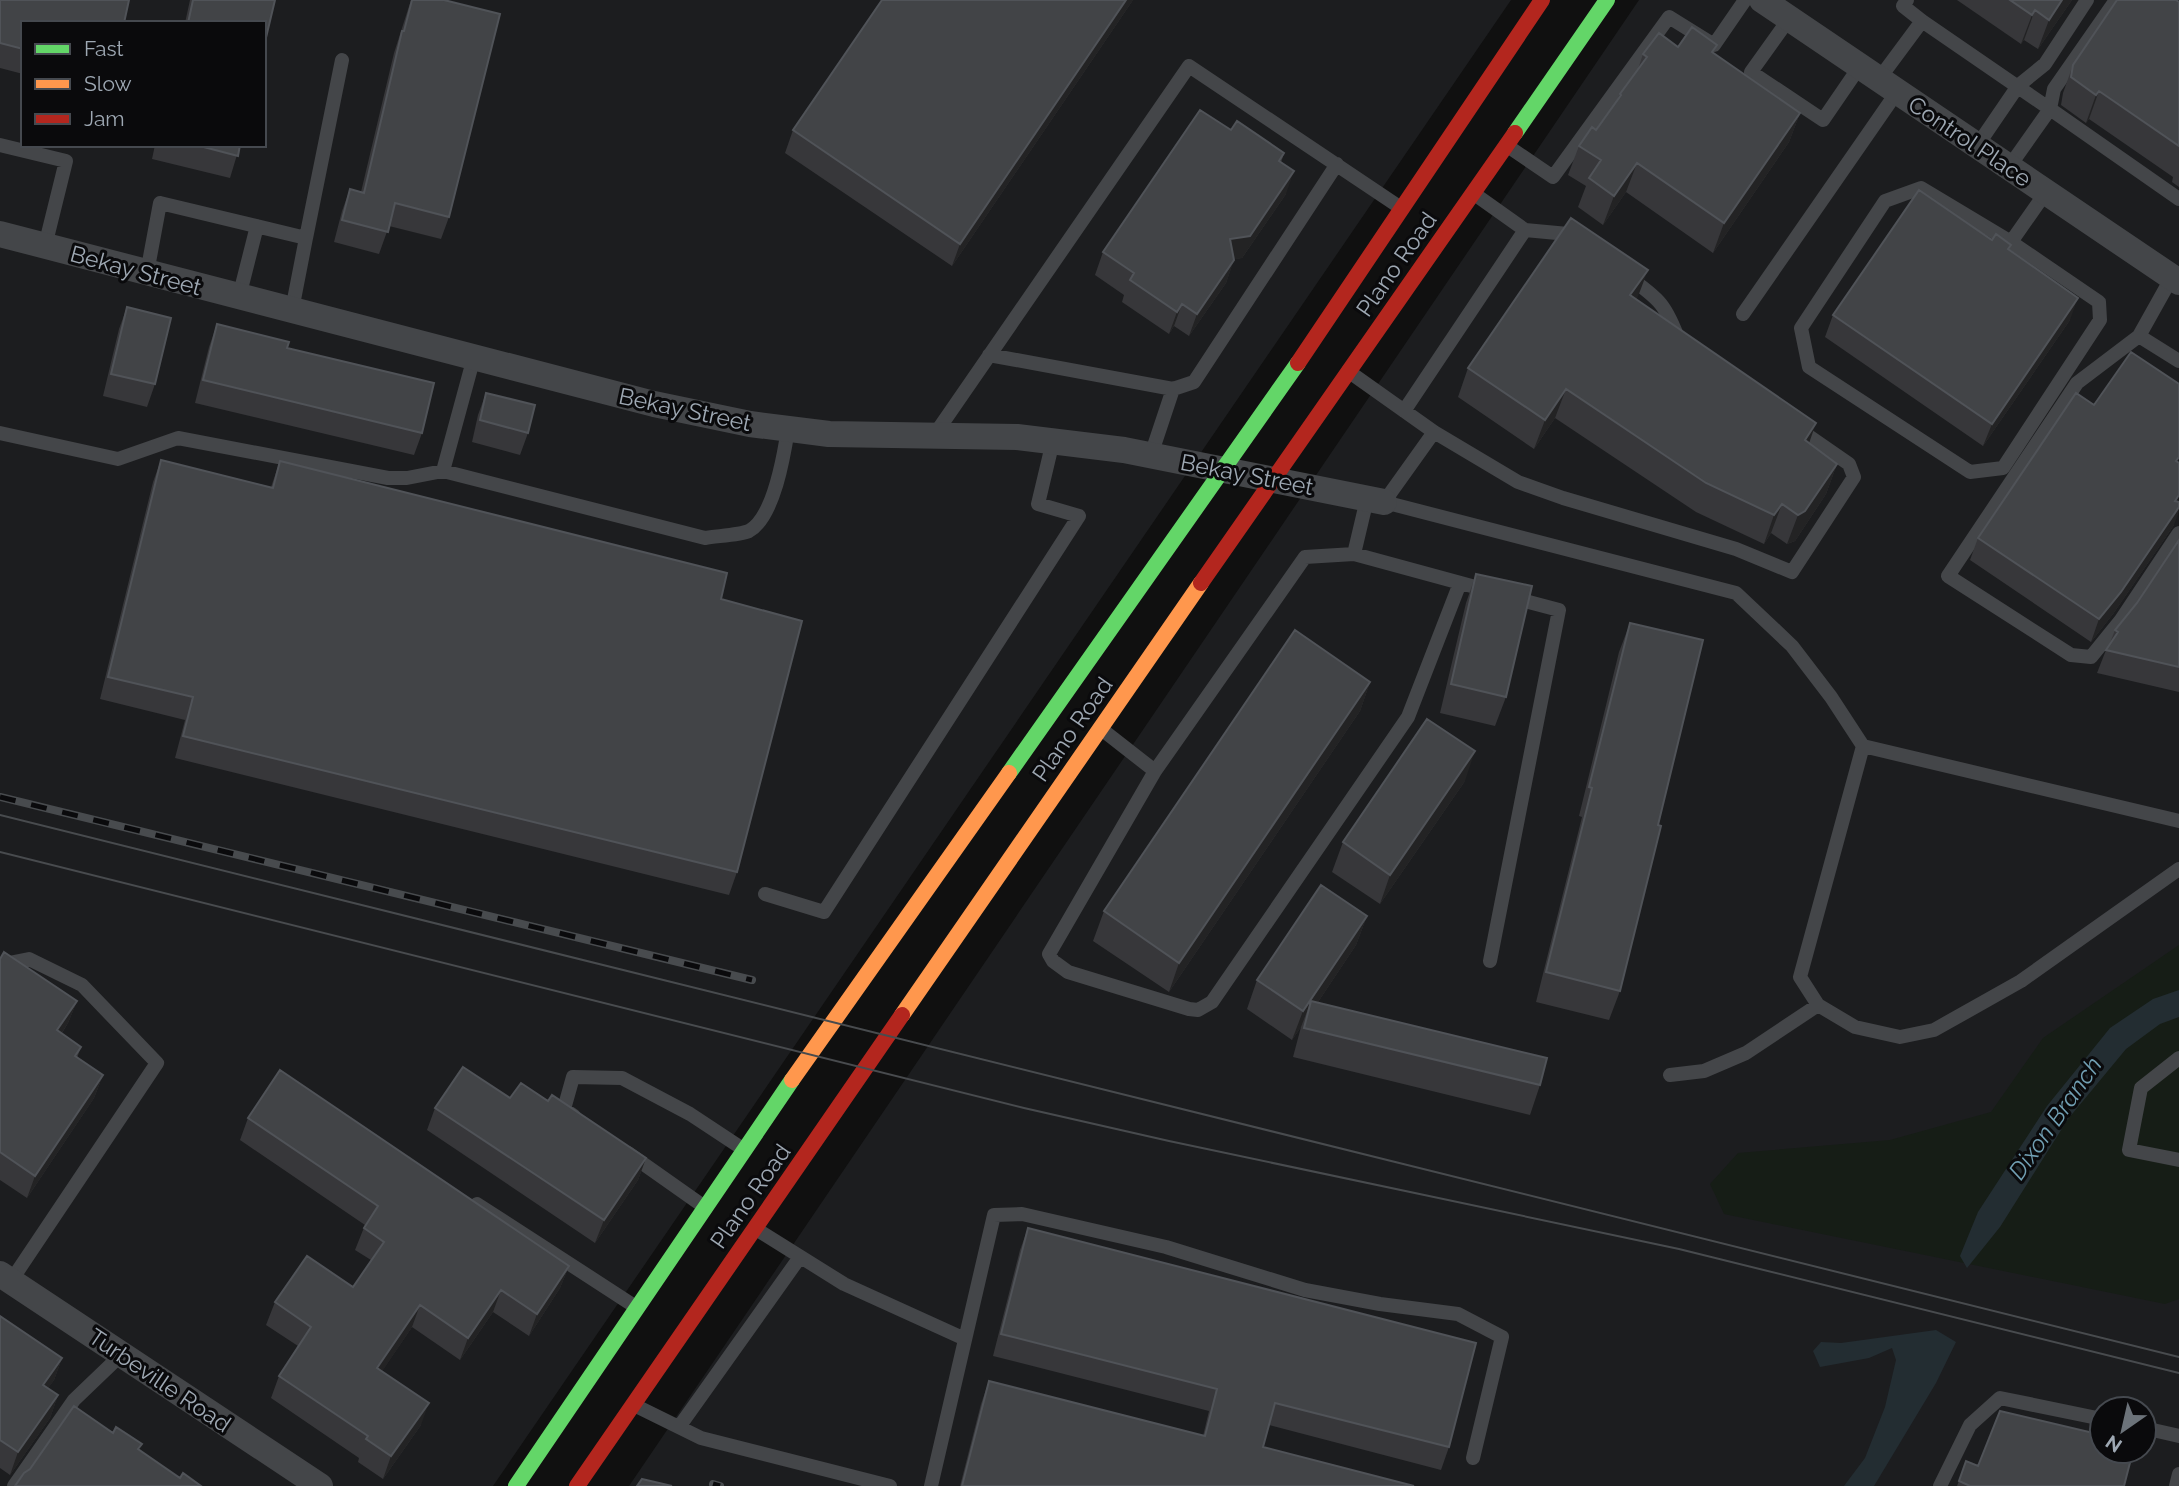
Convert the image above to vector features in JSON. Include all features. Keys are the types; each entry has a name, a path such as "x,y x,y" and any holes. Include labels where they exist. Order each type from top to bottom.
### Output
{"main road":[{"name":"Plano Road","path":"516,1486 810,1054 1403,209 1542,0"},
{"name":"Plano Road","path":"577,1486 1607,0"}],"street":[{"name":"Control Place","path":"1762,0 2175,280"},
{"name":"Bekay Street","path":"0,234 654,404 829,434 1017,437 1053,441 1151,455 1376,500"},
{"name":"Turbeville Road","path":"6,1277 320,1486"}],"lane":[{"path":"1506,145 1553,177 1669,17 1714,44 1745,0"},
{"path":"1908,0 1903,6 1922,21 2179,199"},
{"path":"1977,146 2018,86 2045,64 2087,0"},
{"path":"2009,167 2050,109 2054,89 2116,0"},
{"path":"1789,19 1751,72 1823,120 1879,79"},
{"path":"1743,314 1879,79 1922,21"},
{"path":"292,310 342,60"},
{"path":"933,437 1189,66 1403,209"},
{"path":"0,145 66,160 45,246"},
{"path":"989,355 1172,389 1194,382 1336,164"},
{"path":"1921,188 2011,242 2099,302 2100,320 2003,468 1970,472 1809,367 1801,328 1885,201 1921,188"},
{"path":"2011,242 2046,192"},
{"path":"1473,193 1525,230 1568,234 1590,250"},
{"path":"147,273 160,202 306,238"},
{"path":"239,296 257,226"},
{"path":"1404,411 1525,230"},
{"path":"1612,265 1656,296 1671,317 1681,348 1692,355"},
{"path":"2175,280 2139,336 2077,383 1948,576 2071,655 2091,657 2121,620 2179,533"},
{"path":"2139,336 2179,361"},
{"path":"443,471 474,357"},
{"path":"1348,371 1434,432 1518,482 1736,549 1792,572 1854,477 1849,464 1782,418"},
{"path":"1151,455 1172,389"},
{"path":"0,433 118,459 178,438 388,478 443,471 705,538 749,531 768,510 783,462 789,429"},
{"path":"1354,554 1376,500 1434,432"},
{"path":"765,894 824,912 1079,516 1038,504 1053,441"},
{"path":"1376,500 1736,593 1792,646 1831,697 1863,746 2179,821"},
{"path":"1460,583 1408,717 1212,1002 1198,1010 1177,1005 1068,972 1052,961 1049,954 1155,771 1305,558 1354,554 1559,610 1490,961"},
{"path":"1100,728 1155,771"},
{"path":"1863,746 1800,977 1818,1005 1855,1027 1899,1037 1934,1030 2021,981 2179,869"},
{"path":"0,965 29,959 82,985 157,1063 6,1277"},
{"path":"1670,1075 1704,1071 1746,1053 1818,1005"},
{"path":"2179,1058 2141,1088 2129,1150 2179,1160"},
{"path":"586,1123 564,1109 573,1077 622,1078 690,1114 745,1150"},
{"path":"617,1145 706,1208"},
{"path":"462,1195 638,1308"},
{"path":"931,1486 994,1215 1023,1214 1166,1247 1305,1290 1380,1304 1458,1314 1502,1337 1473,1458"},
{"path":"755,1228 844,1284 965,1339"},
{"path":"679,1427 800,1257"},
{"path":"14,1486 74,1400 121,1354"},
{"path":"1941,1486 1970,1425 2000,1398 2088,1416"},
{"path":"633,1404 701,1438 890,1486"},
{"path":"2158,1431 2179,1436"},
{"path":"2176,1486 2179,1474"}],"shaded area":[{"path":"0,0 1511,0 493,1486 0,1486"},
{"path":"1639,0 2179,0 2179,1486 629,1486"},
{"path":"2179,945 2179,1299 2165,1304 1724,1214 1710,1184 1738,1153 1890,1140 1991,1112 2043,1038"}],"water":[{"name":"Dixon Branch","path":"2179,990 2179,1017 2160,1024 2126,1049 2068,1119 2000,1227 1967,1268 1960,1256 1978,1212 2047,1106 2110,1028 2153,999"},
{"path":"1936,1330 1956,1342 1936,1383 1874,1486 1844,1486 1865,1458 1885,1407 1896,1360 1892,1348 1869,1358 1820,1367 1813,1351 1821,1342 1841,1343"}],"building":[{"path":"0,0 129,0 124,21 21,21 21,48 0,43"},
{"path":"193,0 275,0 266,38 266,21 188,21"},
{"path":"412,0 444,0 500,14 449,217 395,203 388,232 342,220 350,189 364,193 402,31"},
{"path":"882,0 1126,0 960,244 793,130"},
{"path":"2010,0 2062,0 2049,20 2035,10 2032,15"},
{"path":"2117,0 2179,2 2179,146 2099,91 2096,95 2071,77 2073,65"},
{"path":"1692,27 1717,45 1712,52 1800,113 1724,223 1637,163 1614,196 1589,178 1601,160 1579,146 1592,127 1596,130 1621,95 1647,57 1643,54 1659,33 1678,47"},
{"path":"1200,110 1231,130 1237,121 1284,153 1279,161 1294,171 1250,236 1230,239 1234,260 1197,314 1182,304 1177,312 1130,280 1134,273 1103,252"},
{"path":"204,147 240,147 238,156"},
{"path":"1919,190 1992,240 1996,234 2011,245 2008,249 2078,298 1992,424 1833,315"},
{"path":"1571,218 1648,270 1630,295 1816,423 1805,440 1837,464 1805,511 1798,515 1782,504 1774,515 1706,483 1566,389 1545,420 1468,368"},
{"path":"127,307 171,318 155,384 111,374"},
{"path":"217,324 289,342 287,348 434,383 422,433 203,380"},
{"path":"2131,352 2179,384 2179,457 2176,461 2179,463 2179,495 2175,501 2179,502 2179,507 2121,592 2099,619 1978,538 2076,393 2094,405"},
{"path":"486,393 535,405 528,433 480,420"},
{"path":"161,460 273,488 280,461 727,573 721,599 802,621 737,872 183,736 193,697 108,677"},
{"path":"2179,540 2179,667 2106,650 2118,632 2115,630 2137,603"},
{"path":"1476,574 1532,586 1506,697 1451,684"},
{"path":"1630,623 1703,640 1620,991 1546,972"},
{"path":"1295,630 1370,682 1179,963 1104,911"},
{"path":"1427,719 1475,751 1390,875 1343,842"},
{"path":"1321,885 1367,916 1303,1011 1257,980"},
{"path":"4,952 77,1001 57,1030 81,1047 75,1056 103,1075 35,1176 0,1152 0,959"},
{"path":"1311,1001 1547,1058 1540,1085 1304,1028"},
{"path":"463,1067 510,1098 521,1083 548,1101 552,1095 646,1158 604,1220 435,1108"},
{"path":"280,1070 569,1266 537,1314 501,1290 468,1338 420,1305 377,1368 429,1403 391,1456 366,1439 368,1436 279,1376 311,1327 275,1302 307,1256 353,1287 384,1242 364,1228 378,1206 248,1118"},
{"path":"1028,1228 1476,1343 1449,1447 1275,1403 1263,1447 1414,1486 962,1486 989,1381 1205,1436 1217,1389 1001,1334"},
{"path":"0,1316 62,1358 43,1385 58,1395 18,1452 0,1440"},
{"path":"74,1406 113,1433 116,1427 142,1444 138,1449 180,1478 183,1473 201,1486 15,1486"},
{"path":"2000,1411 2088,1432 2088,1465 2129,1465 2124,1486 1970,1486 1959,1481 1966,1461 1978,1466"},
{"path":"642,1479 672,1486 637,1486"}],"tram line":[{"path":"0,815 2179,1357"},
{"path":"0,852 1024,1108 1679,1249 2179,1373"}],"railway":[{"path":"0,797 752,980"},
{"path":"713,1484 720,1486"}],"traffic: fast":[{"path":"1515,133 1607,0"},
{"path":"1009,773 1298,363"},
{"path":"516,1486 792,1080"}],"traffic: slow":[{"path":"902,1015 1201,583"},
{"path":"792,1080 1009,773"}],"traffic: jam":[{"path":"1298,363 1542,0"},
{"path":"1201,583 1515,133"},
{"path":"577,1486 902,1015"}]}
